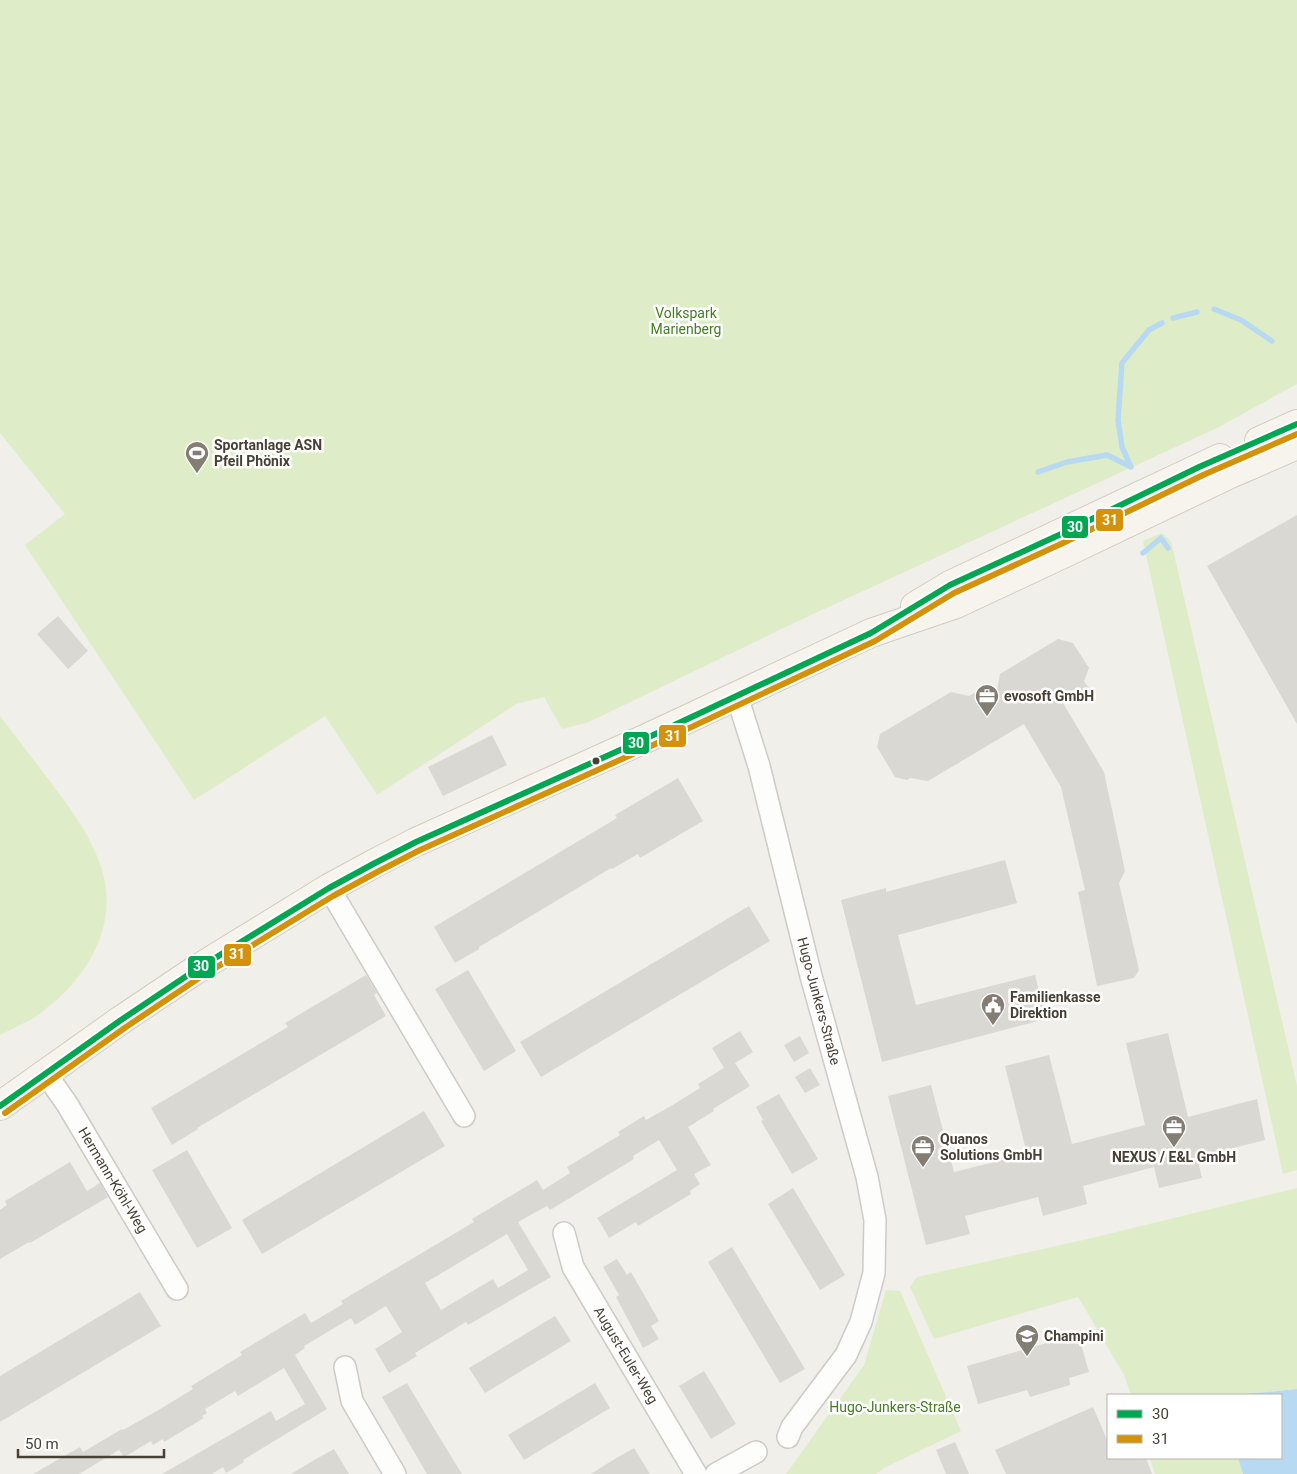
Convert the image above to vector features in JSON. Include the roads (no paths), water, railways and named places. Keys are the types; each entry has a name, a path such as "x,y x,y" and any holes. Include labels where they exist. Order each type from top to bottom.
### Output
{"main road":[{"path":"0,1106 173,985 250,935 329,888 416,842 871,633 950,585 1199,467 1297,424"},
{"path":"871,633 956,604 1065,554 1228,475 1297,445"}],"street":[{"name":"Hugo-Junkers-Straße","path":"737,696 762,774 811,976 867,1177 875,1220 874,1273 861,1322 846,1354 792,1427 788,1437"},
{"path":"329,888 464,1116"},
{"name":"Hermann-Köhl-Weg","path":"46,1074 67,1104 177,1289"},
{"name":"August-Euler-Weg","path":"564,1234 574,1267 696,1474"},
{"path":"345,1367 352,1401 395,1474"},
{"path":"716,1474 756,1452"}],"water":[{"path":"1297,1389 1297,1474 1243,1474 1238,1459 1282,1459 1282,1394 1246,1394"}],"waterway":[{"path":"1214,309 1241,320 1272,341"},
{"path":"1173,318 1197,312"},
{"path":"1131,467 1122,447 1118,420 1122,363 1149,330 1162,323"},
{"path":"1038,472 1067,462 1107,455 1131,467"},
{"path":"1143,553 1161,538 1168,548"}],"place":[{"name":"Sportanlage ASN Pfeil Phönix","path":"197,474"},
{"name":"evosoft GmbH","path":"987,717"},
{"name":"Familienkasse Direktion","path":"993,1026"},
{"name":"NEXUS / E&L GmbH","path":"1174,1148"},
{"name":"Quanos Solutions GmbH","path":"923,1168"},
{"name":"Champini","path":"1027,1357"}],"park label":[{"name":"Volkspark Marienberg","path":"686,322"}]}
